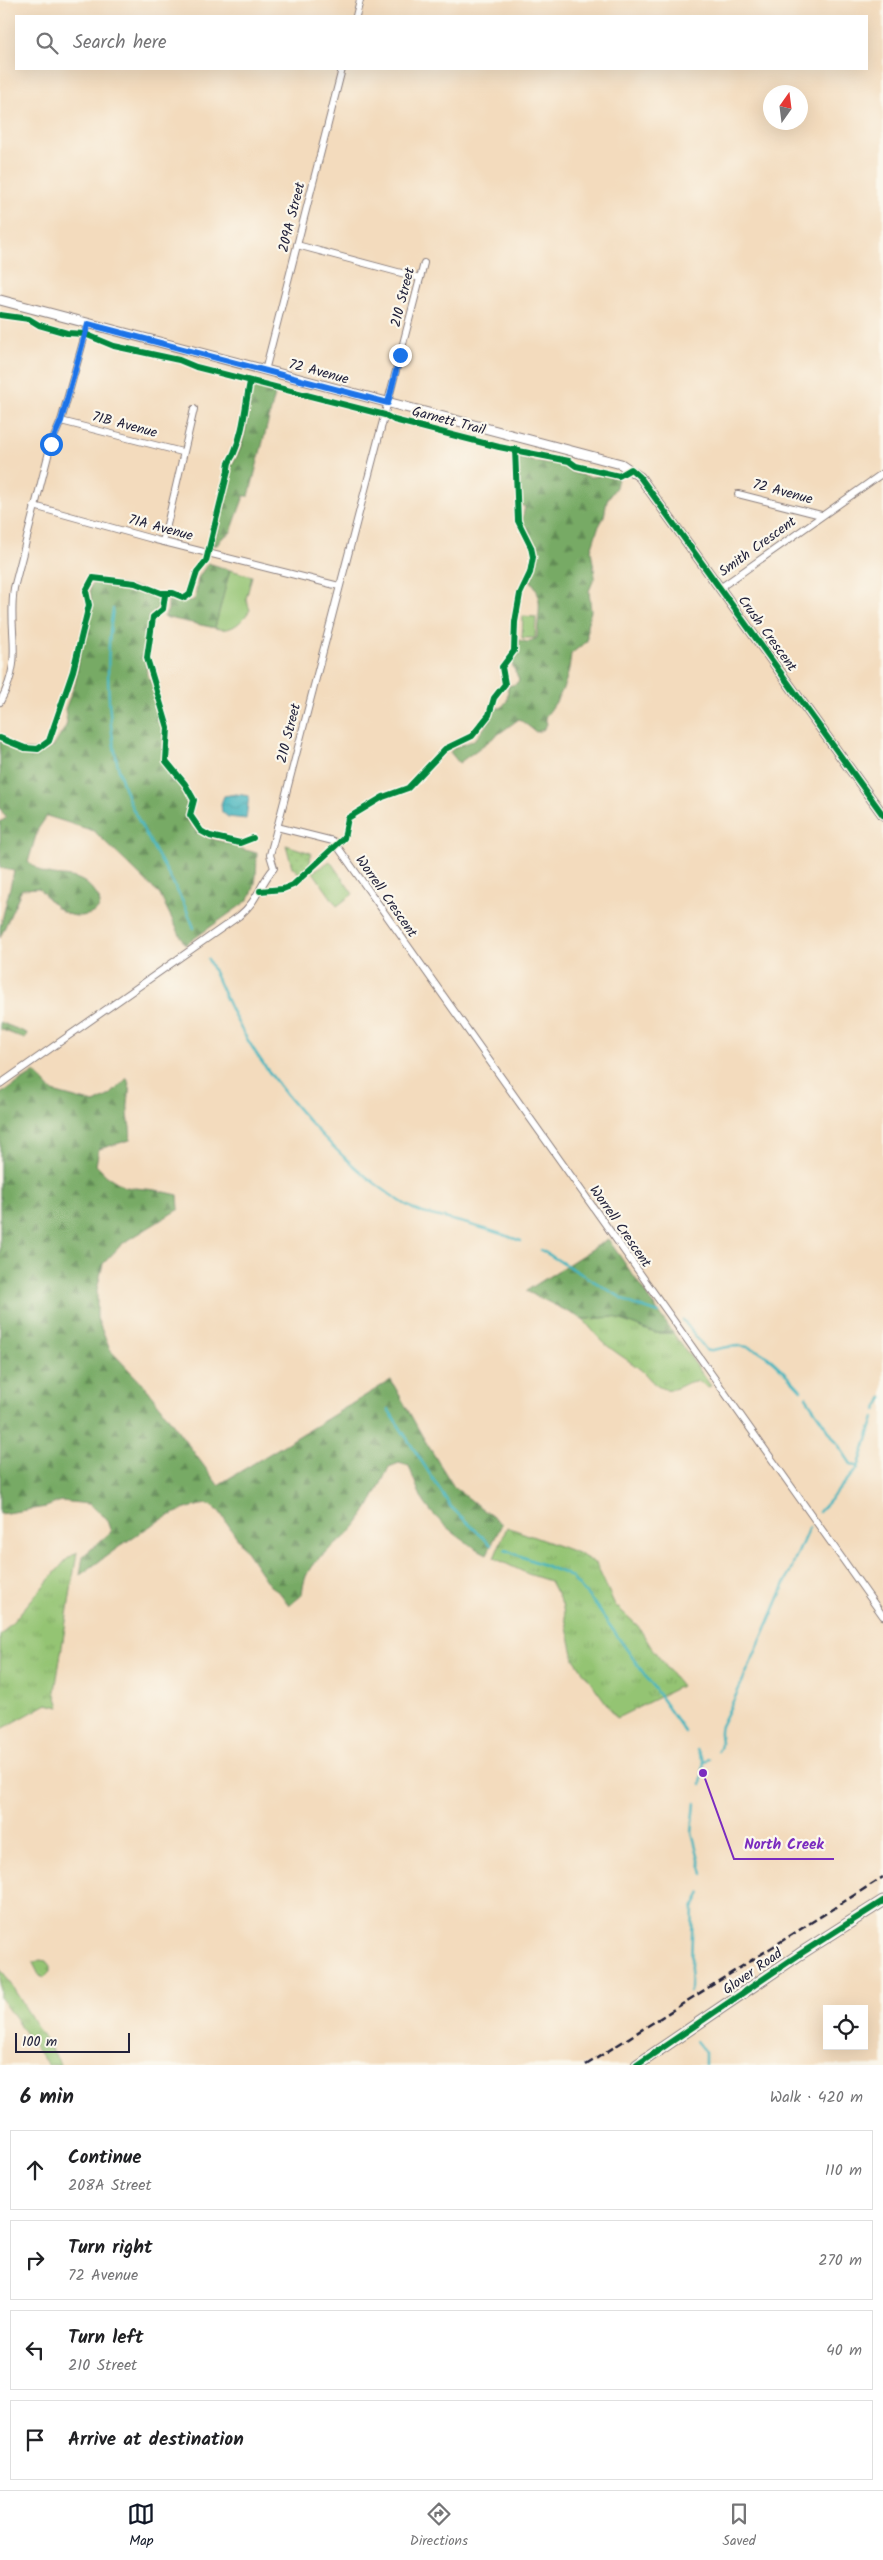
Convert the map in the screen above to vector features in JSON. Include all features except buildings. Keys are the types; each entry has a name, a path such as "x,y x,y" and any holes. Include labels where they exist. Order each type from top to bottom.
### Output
{"highway":[{"name":"Glover Road","path":"637,2065 800,1954 883,1901"}],"main road":[{"name":"72 Avenue","path":"0,300 621,464 631,469"},
{"name":"Crush Crescent","path":"631,469 640,476 883,815"}],"street":[{"path":"356,15 360,0"},
{"name":"209A Street","path":"265,371 342,70"},
{"path":"297,245 420,278"},
{"name":"210 Street","path":"0,1084 248,908 256,899 264,879 274,868 270,856 277,827 424,262"},
{"path":"0,702 10,685 15,662 11,607 34,506 51,444 61,421 88,324"},
{"path":"163,542 182,452 194,409"},
{"name":"71B Avenue","path":"61,421 182,452"},
{"name":"Smith Crescent","path":"720,588 883,473"},
{"name":"72 Avenue","path":"738,494 821,516"},
{"name":"71A Avenue","path":"34,506 163,542 339,586"},
{"path":"277,827 333,841"},
{"name":"Worrell Crescent","path":"340,850 883,1616"}],"green space":[{"path":"251,385 276,391 249,496 244,496 231,532 222,538 217,545 213,545 232,464 244,436"},
{"path":"517,458 547,464 552,461 566,463 567,468 573,473 591,477 604,475 618,478 616,487 607,500 604,517 598,528 591,550 595,576 589,591 591,611 587,625 587,641 571,654 563,688 556,703 545,717 547,724 543,730 536,732 519,719 459,763 450,752 455,747 472,741 478,736 484,729 494,708 501,708 507,701 508,686 516,684 519,680 511,662 518,640 528,642 537,638 539,601 538,594 531,581 535,557 532,544 521,523 525,507 521,505"},
{"path":"208,563 230,570 215,628 164,617 168,610 168,597 191,601 195,599 198,578"},
{"path":"230,570 252,576 246,599 250,610 235,626 226,629 215,628"},
{"path":"94,581 139,588 162,598 160,606 149,616 145,656 147,674 157,695 158,710 166,730 164,762 180,779 186,789 186,811 192,827 207,837 241,845 241,849 257,853 255,884 251,896 247,901 185,945 160,895 94,831 47,816 38,829 28,862 44,873 72,877 84,882 96,894 100,905 94,912 88,915 71,915 57,908 39,888 22,889 0,938 0,928 14,871 0,868 0,822 6,818 0,808 0,741 18,749 44,751 53,747 65,728 67,723 65,709 75,684 83,634 92,607 90,588"},
{"path":"523,616 536,617 535,638 522,638"},
{"path":"286,845 311,853 310,864 300,874 292,867"},
{"path":"330,861 353,894 337,906 313,872"},
{"path":"0,1022 27,1033 25,1039 0,1029"},
{"path":"35,1072 53,1092 94,1103 110,1095 127,1078 129,1087 128,1115 131,1133 130,1140 99,1149 96,1165 107,1176 125,1187 156,1190 178,1195 179,1209 122,1244 103,1264 97,1289 97,1318 110,1350 148,1390 218,1485 391,1380 454,1487 502,1524 487,1554 460,1538 434,1515 422,1499 409,1466 399,1463 389,1467 369,1507 354,1528 314,1563 304,1582 302,1595 289,1606 281,1594 269,1585 219,1511 208,1504 191,1507 158,1522 80,1575 83,1556 111,1532 106,1518 89,1504 61,1501 46,1507 0,1514 0,1094"},
{"path":"608,1239 673,1333 655,1333 614,1317 583,1319 526,1291"},
{"path":"614,1317 655,1333 673,1333 711,1386 708,1387 696,1381 672,1389 658,1386 641,1370 606,1344 583,1319"},
{"path":"507,1527 578,1553 596,1564 615,1605 638,1626 651,1647 681,1686 617,1718 574,1659 562,1604 550,1581 528,1574 494,1558"},
{"path":"77,1552 55,1691 60,1707 47,1704 0,1730 0,1636 66,1560"},
{"path":"40,1960 46,1961 50,1966 50,1972 45,1977 39,1975 33,1963"},
{"path":"0,1968 61,2065 48,2065 0,1998"}],"water":[{"path":"236,794 249,796 246,819 228,817 222,812 221,804 224,796"}],"waterway":[{"path":"113,609 109,654 109,705 121,777 136,815 179,895 194,928"},
{"path":"208,959 239,1025 260,1058 298,1108 342,1155 391,1195 415,1210 521,1241"},
{"path":"541,1250 632,1304 659,1313"},
{"path":"683,1320 707,1351 733,1346 742,1346 759,1351 801,1390"},
{"path":"806,1397 851,1464 858,1467"},
{"path":"876,1411 883,1397"},
{"path":"388,1409 451,1507 491,1545"},
{"path":"819,1512 858,1468 874,1418"},
{"path":"718,1751 721,1745 721,1726 756,1652 809,1527"},
{"path":"505,1550 564,1573 572,1578 594,1603 685,1732"},
{"path":"697,1750 704,1761"},
{"path":"704,1761 709,1759"},
{"path":"701,1784 704,1761"},
{"path":"695,1803 692,1832 703,1874"},
{"path":"690,1992 693,1908 701,1893"},
{"path":"696,2041 705,2052 705,2065"}],"railway":[{"path":"586,2065 883,1877"}],"cycle path":[{"name":"Garnett Trail","path":"0,315 29,319 39,325 67,333 85,334 114,346 179,360 196,367 385,415 394,420 499,447 569,461 576,466 619,476 631,469 640,477 883,815"},
{"path":"0,738 25,748 38,749 49,741 73,671 89,605 86,591 93,578 135,583 161,593 173,593 185,598 190,594 197,572 206,561 229,463 240,436 250,382"},
{"path":"260,891 283,889 293,885 344,838 348,818 383,797 408,788 445,749 472,736 489,715 494,698 505,684 502,667 514,651 515,622 520,594 530,573 533,557 531,547 518,521 515,449"},
{"path":"165,595 163,609 153,617 147,658 168,728 166,761 185,784 194,800 190,815 201,831 210,836 240,843 253,838"},
{"path":"637,2065 800,1954 883,1901"}],"place":[{"name":"North Creek","path":"703,1773"}],"route":[{"path":"51,444 61,421 88,324 388,403 400,355"}]}
